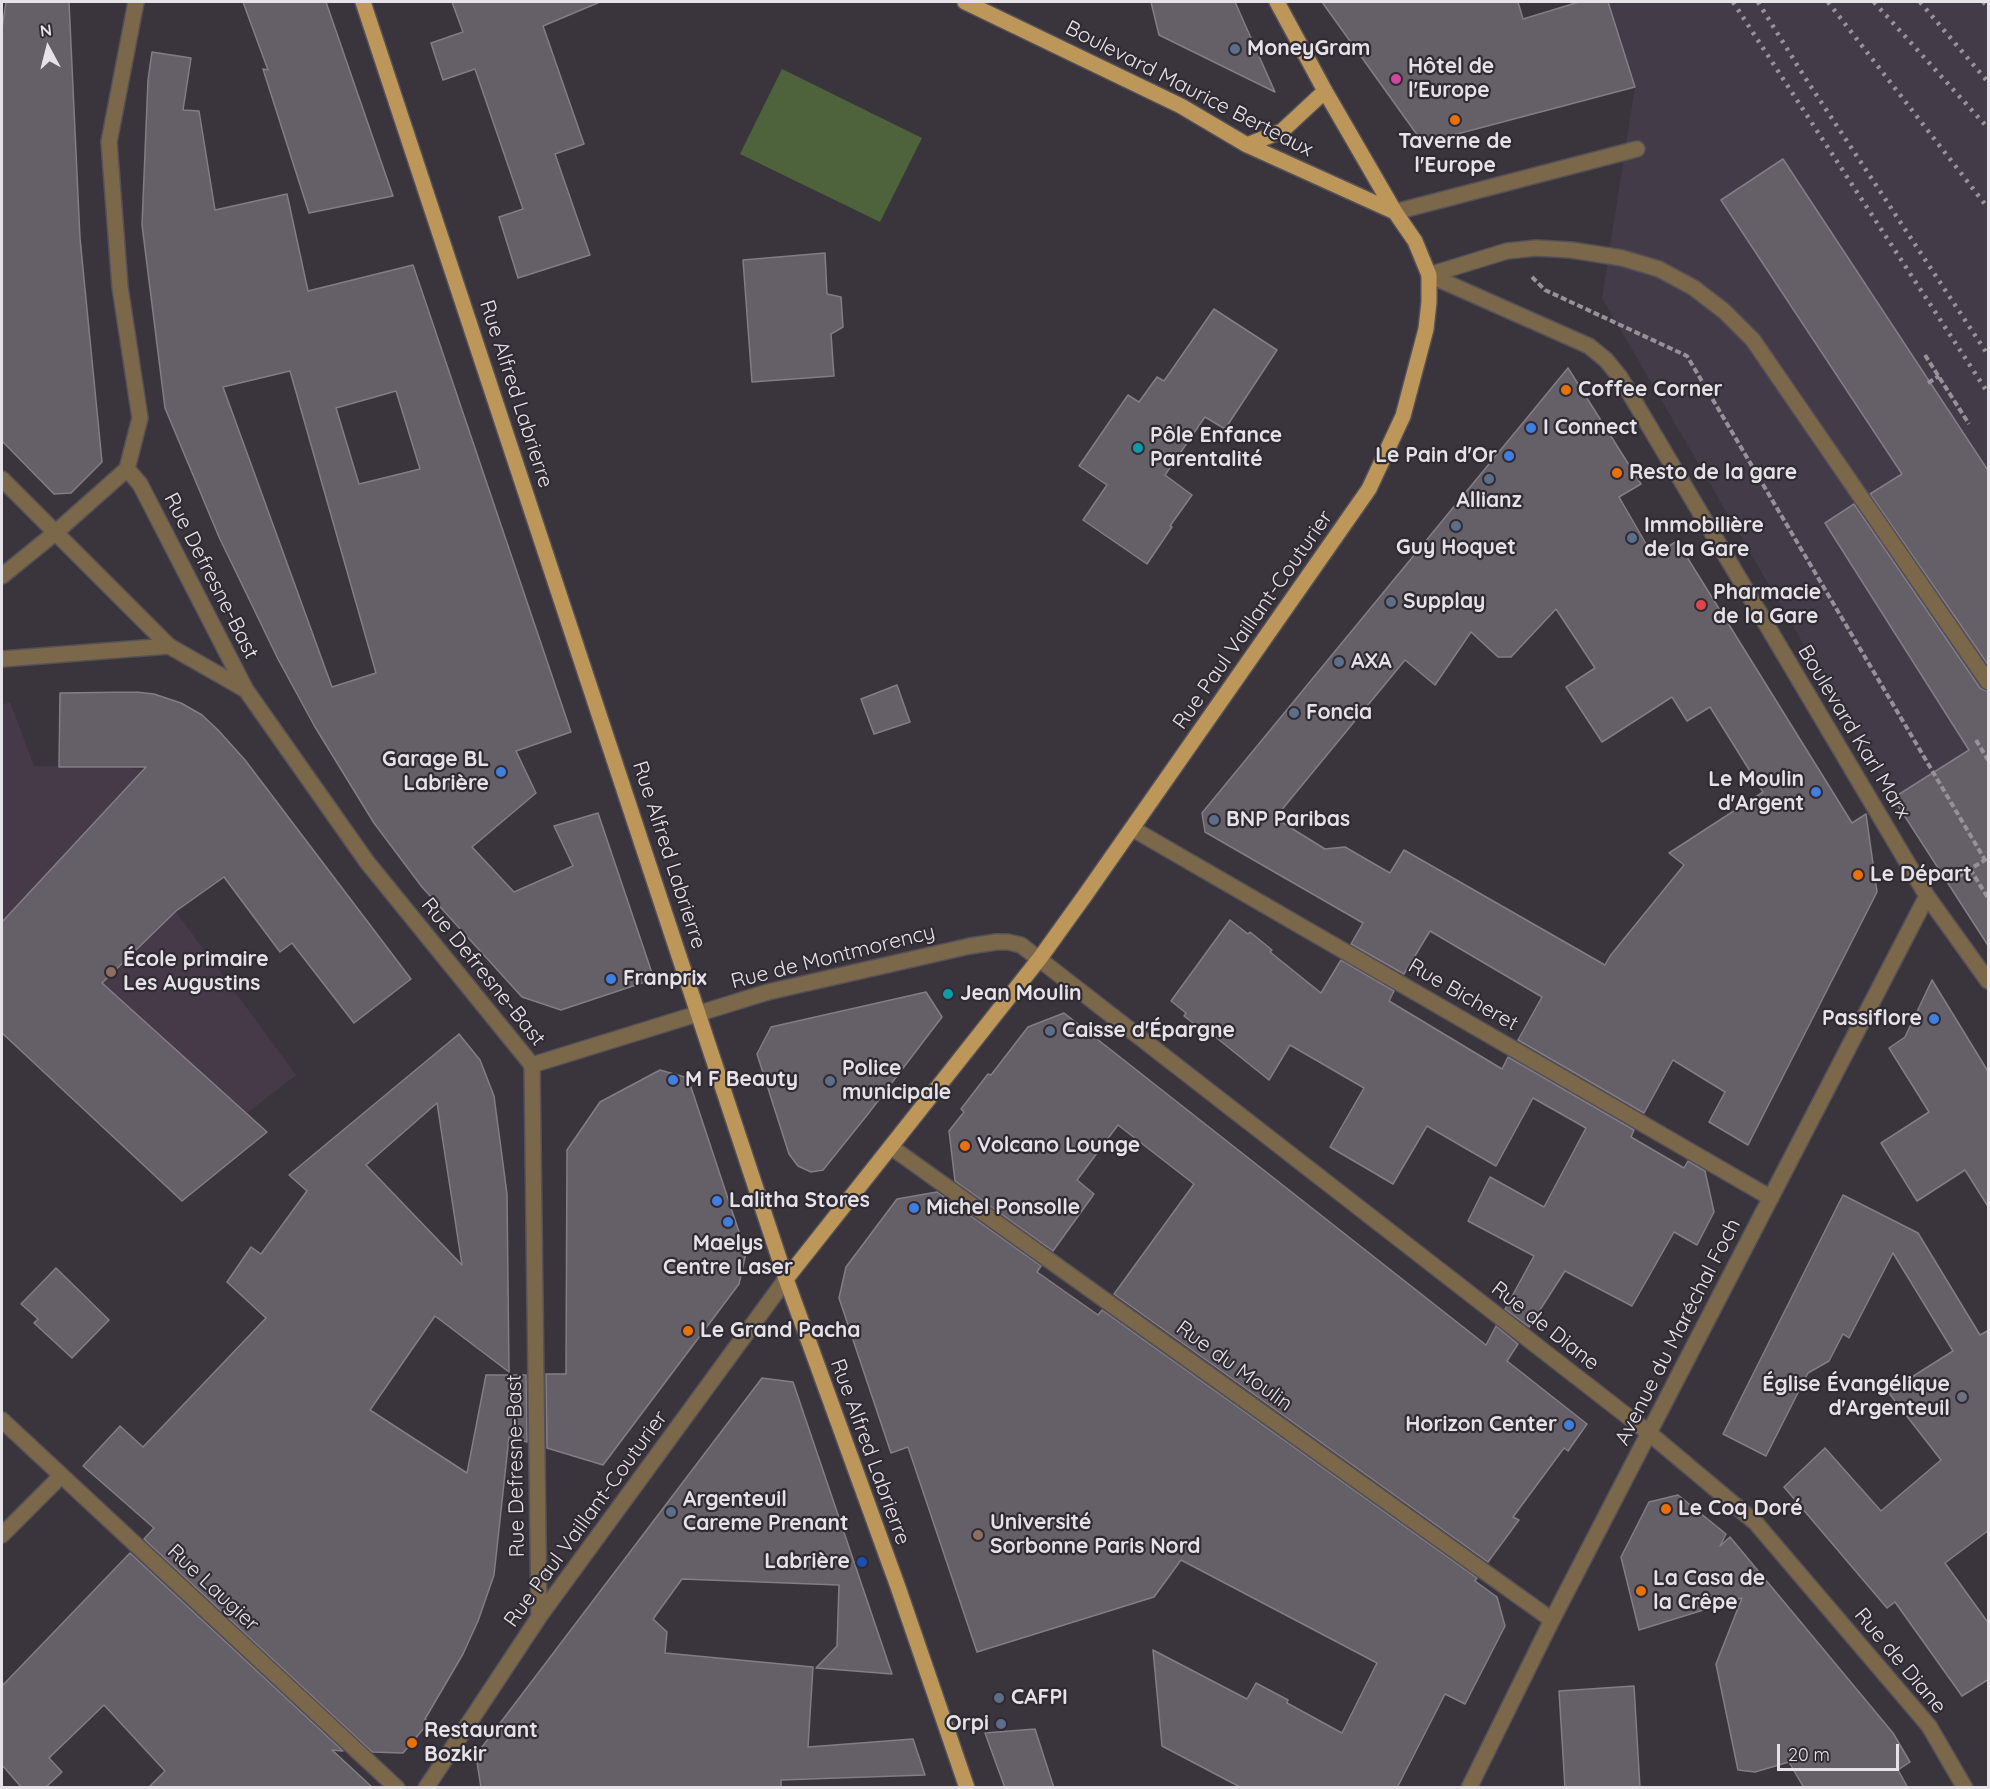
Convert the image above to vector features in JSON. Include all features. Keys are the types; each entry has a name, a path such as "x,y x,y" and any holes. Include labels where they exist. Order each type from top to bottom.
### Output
{"main road":[{"name":"Rue Alfred Labrierre","path":"363,2 786,1279 898,1587 967,1788"},
{"name":"Boulevard Maurice Berteaux","path":"965,2 1181,106 1247,145 1395,212"},
{"path":"1277,2 1325,91 1395,212 1415,241 1429,275"},
{"path":"1247,145 1282,131 1325,91"},
{"name":"Rue Paul Vaillant-Couturier","path":"786,1279 1040,958 1133,829 1369,489 1403,416 1426,329 1429,275"}],"street":[{"path":"2,576 127,469 140,418 120,287 109,142 136,2"},
{"path":"1395,212 1637,148"},
{"path":"1429,275 1507,251 1536,248 1571,250 1622,258 1659,269 1694,288 1724,311 1753,340 1989,682"},
{"name":"Boulevard Karl Marx","path":"1429,275 1580,341 1606,360 1620,377 1927,896 1989,981"},
{"name":"Rue Defresne-Bast","path":"127,469 140,484 246,690 367,862 532,1065 539,1617"},
{"path":"2,479 169,646 246,690"},
{"path":"2,658 169,646"},
{"name":"Rue Bicheret","path":"1133,829 1771,1198"},
{"name":"Avenue du Maréchal Foch","path":"1469,1788 1552,1620 1927,896"},
{"name":"Rue de Montmorency","path":"532,1065 768,992 970,946 1008,942 1021,945 1040,958"},
{"name":"Rue de Diane","path":"1040,958 1649,1433 1755,1522 1929,1726 1965,1788"},
{"name":"Rue du Moulin","path":"891,1147 1552,1620"},
{"name":"Rue Paul Vaillant-Couturier","path":"426,1788 539,1617 786,1279"},
{"name":"Rue Laugier","path":"2,1420 397,1788"},
{"path":"2,1535 61,1476"}],"path":[{"path":"1531,276 1545,290 1687,356 1987,859 1927,896"},
{"path":"1925,355 1969,424"},
{"path":"1928,383 1939,376"},
{"path":"1976,740 1989,760"},
{"path":"1970,869 1989,898"}],"shaded area":[{"path":"1608,2 1988,2 1988,931 1981,936 1893,798 1602,298 1635,87"},
{"name":"École primaire Les Augustins","path":"10,702 34,766 127,767 150,773 235,869 176,912 296,1075 247,1113 267,1132 182,1201 2,1033 2,705"}],"green space":[{"path":"782,69 922,138 880,222 740,154"}],"building":[{"path":"6,2 69,2 80,238 102,462 71,493 54,494 2,441 2,29"},
{"path":"243,2 326,2 393,196 309,213 263,69 268,70"},
{"path":"452,2 600,2 543,26 584,144 555,154 590,255 518,278 499,217 523,209 475,69 443,80 431,43 463,32"},
{"path":"1151,2 1235,2 1275,92 1159,35"},
{"path":"1322,2 1518,2 1523,19 1579,2 1608,2 1635,87 1423,143"},
{"path":"152,52 191,58 183,110 199,111 215,210 287,194 308,291 413,265 571,732 516,751 536,793 472,847 514,892 573,866 554,826 598,813 654,979 561,1010 522,997 422,887 374,823 315,727 278,659 219,537 165,408 142,225 148,80","holes":["290,371 376,673 332,687 223,387","396,391 420,469 359,484 336,408"]},
{"path":"1783,159 1989,472 1989,666 1870,494 1902,474 1721,200"},
{"path":"825,253 827,294 841,297 843,327 831,334 834,376 752,382 743,260"},
{"name":"Pôle Enfance Parentalité","path":"1214,309 1277,350 1225,429 1205,417 1165,475 1192,495 1147,564 1083,520 1107,485 1079,466 1128,395 1139,402 1157,377 1164,381"},
{"path":"1568,368 1641,484 1619,497 1653,556 1677,541 1852,823 1866,814 1877,892 1748,1145 1709,1122 1725,1092 1673,1060 1644,1113 1518,1040 1542,997 1430,931 1404,974 1351,944 1363,923 1205,832 1202,813","holes":["1556,609 1595,668 1566,687 1602,742 1672,697 1687,721 1710,707 1763,792 1669,853 1684,865 1605,965 1404,850 1390,873 1345,847 1325,849 1275,818 1405,660 1435,685 1471,632 1498,657 1511,657"]},
{"path":"1854,504 1980,688 1989,692 1989,947 1893,798 1969,750 1825,523"},
{"path":"897,685 910,722 874,734 861,699"},
{"name":"École primaire Les Augustins","path":"136,692 154,694 181,703 202,715 218,730 245,760 411,979 354,1023 292,943 280,952 224,877 176,911 102,983 267,1132 182,1201 2,1033 2,922 146,767 59,767 60,693"},
{"path":"1230,920 1248,934 1250,932 1272,950 1270,952 1321,993 1341,960 1394,991 1389,1001 1502,1069 1508,1057 1634,1130 1631,1137 1684,1168 1688,1161 1705,1171 1714,1212 1697,1245 1674,1232 1632,1306 1565,1271 1529,1327 1505,1309 1534,1256 1468,1221 1490,1177 1544,1207 1586,1128 1533,1098 1496,1166 1427,1126 1393,1184 1330,1147 1364,1088 1290,1045 1269,1080 1208,1031 1206,1033 1184,1016 1186,1013 1171,1001"},
{"path":"1932,980 1989,1073 1989,1208 1965,1170 1917,1201 1881,1143 1929,1112 1889,1048 1905,1037"},
{"name":"Police municipale","path":"926,992 942,1017 823,1170 811,1172 798,1166 789,1154 757,1054 771,1027"},
{"path":"1064,1013 1486,1345 1496,1326 1518,1344 1507,1361 1587,1424 1568,1451 1564,1448 1513,1517 1519,1520 1488,1562 1114,1294 1194,1184 1118,1125 1077,1180 1094,1194 1053,1251 955,1181 949,1131 964,1112 961,1109 1028,1027"},
{"path":"459,1034 480,1060 494,1096 507,1194 509,1372 435,1316 370,1410 467,1473 486,1375 526,1375 527,1442 509,1437 494,1575 478,1621 463,1654 425,1719 429,1722 403,1753 372,1752 144,1539 154,1528 83,1466 120,1426 143,1447 266,1318 227,1282 251,1247 261,1254 307,1191 289,1175","holes":["437,1103 462,1265 366,1165"]},
{"path":"660,1070 688,1078 746,1253 739,1284 603,1465 547,1448 546,1374 566,1374 567,1150 600,1102"},
{"path":"937,1192 1041,1266 1037,1272 1098,1315 1102,1310 1477,1578 1475,1581 1497,1597 1505,1626 1465,1704 1445,1694 1397,1788 1242,1788 1162,1746 1153,1650 1247,1699 1256,1683 1342,1733 1377,1663 1181,1560 1154,1597 977,1652 908,1447 891,1453 839,1298 846,1267 897,1199"},
{"path":"1843,1195 1918,1233 1980,1335 1989,1330 1989,1530 1945,1563 1989,1624 1989,1679 1962,1696 1895,1602 1887,1608 1784,1487 1825,1448 1881,1511 1941,1460 1888,1392 1953,1351 1893,1253 1849,1338 1843,1334 1829,1361 1808,1373 1766,1456 1723,1434"},
{"path":"56,1268 109,1320 72,1358 34,1323 38,1319 21,1304"},
{"path":"762,1378 793,1382 892,1674 816,1668 837,1646 839,1585 682,1579 653,1619 667,1632 665,1653 813,1667 808,1747 913,1739 925,1775 781,1780 781,1788 481,1788 477,1762 482,1747"},
{"path":"1678,1495 1726,1534 1720,1546 1730,1537 1893,1733 1910,1762 1898,1770 1908,1788 1804,1788 1789,1762 1755,1772 1738,1770 1716,1664 1742,1598 1639,1630 1621,1557 1649,1502"},
{"path":"130,1553 343,1751 332,1750 373,1788 148,1788 165,1771 104,1705 49,1758 62,1772 45,1788 22,1788 2,1765 2,1686"},
{"path":"1634,1686 1640,1788 1565,1788 1559,1691"},
{"path":"1035,1729 1054,1788 1005,1788 985,1733"}],"railway":[{"path":"1733,2 1988,393"},
{"path":"1758,2 1804,76 1988,355"},
{"path":"1828,2 1988,208"},
{"path":"1874,2 1988,128"},
{"path":"1920,2 1988,82"},
{"path":"1983,2 1988,6"}],"place":[{"name":"MoneyGram","path":"1235,49"},
{"name":"Hôtel de l'Europe","path":"1396,79"},
{"name":"Taverne de l'Europe","path":"1455,120"},
{"name":"Coffee Corner","path":"1566,390"},
{"name":"I Connect","path":"1531,428"},
{"name":"Pôle Enfance Parentalité","path":"1138,448"},
{"name":"Le Pain d'Or","path":"1509,456"},
{"name":"Resto de la gare","path":"1617,473"},
{"name":"Allianz","path":"1489,479"},
{"name":"Guy Hoquet","path":"1456,526"},
{"name":"Immobilière de la Gare","path":"1632,538"},
{"name":"Supplay","path":"1391,602"},
{"name":"Pharmacie de la Gare","path":"1701,605"},
{"name":"AXA","path":"1339,662"},
{"name":"Foncia","path":"1294,713"},
{"name":"Garage BL Labrière","path":"501,772"},
{"name":"Le Moulin d'Argent","path":"1816,792"},
{"name":"BNP Paribas","path":"1214,820"},
{"name":"Le Départ","path":"1858,875"},
{"name":"École primaire Les Augustins","path":"111,972"},
{"name":"Franprix","path":"611,979"},
{"name":"Jean Moulin","path":"948,994"},
{"name":"Passiflore","path":"1934,1019"},
{"name":"Caisse d'Épargne","path":"1050,1031"},
{"name":"M F Beauty","path":"673,1080"},
{"name":"Police municipale","path":"830,1081"},
{"name":"Volcano Lounge","path":"965,1146"},
{"name":"Lalitha Stores","path":"717,1201"},
{"name":"Michel Ponsolle","path":"914,1208"},
{"name":"Maelys Centre Laser","path":"728,1222"},
{"name":"Le Grand Pacha","path":"688,1331"},
{"name":"Église Évangélique d'Argenteuil","path":"1962,1397"},
{"name":"Horizon Center","path":"1569,1425"},
{"name":"Le Coq Doré","path":"1666,1509"},
{"name":"Argenteuil Careme Prenant","path":"671,1512"},
{"name":"Université Sorbonne Paris Nord","path":"978,1535"},
{"name":"Labrière","path":"862,1562"},
{"name":"La Casa de la Crêpe","path":"1641,1591"},
{"name":"CAFPI","path":"999,1698"},
{"name":"Orpi","path":"1001,1724"},
{"name":"Restaurant Bozkir","path":"412,1743"}]}
